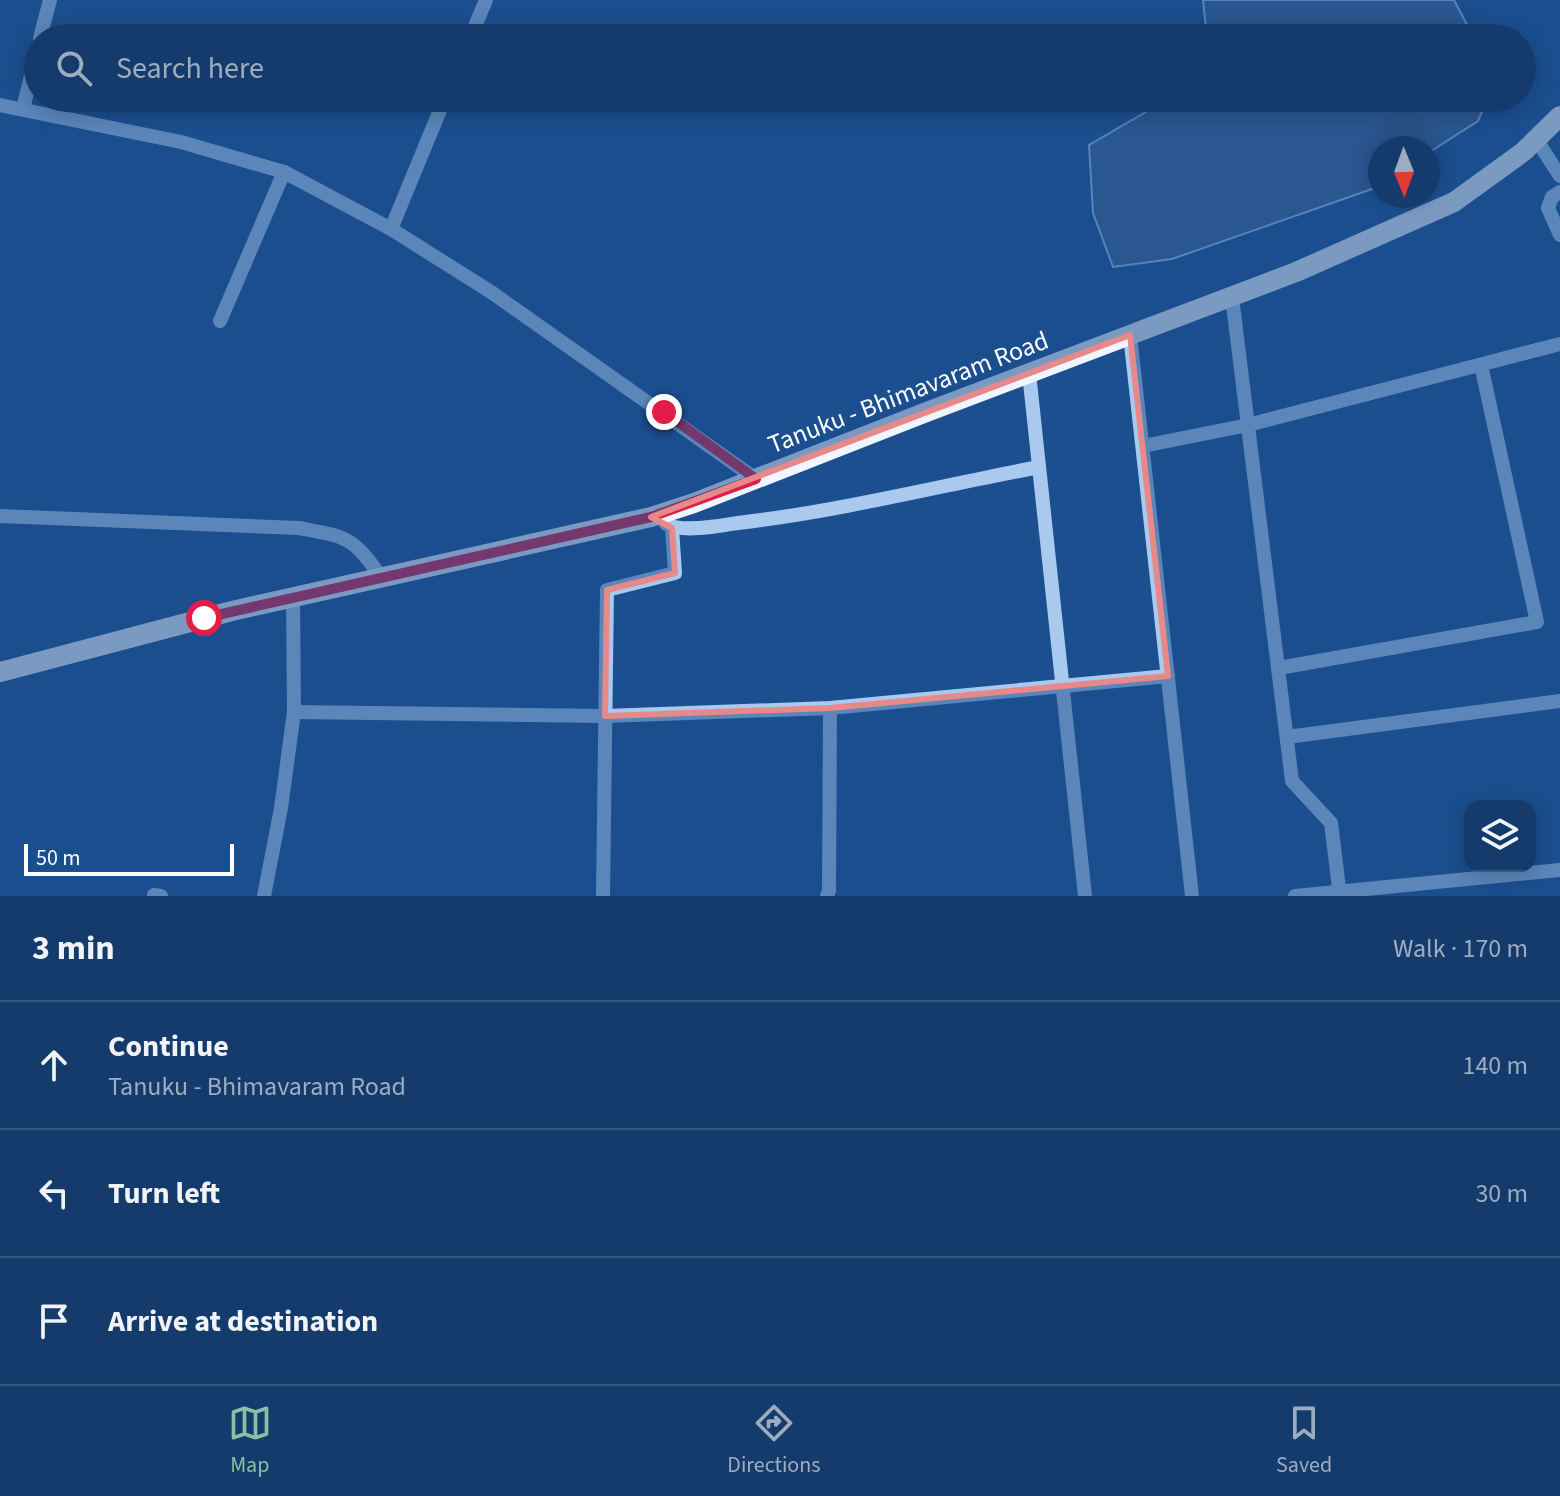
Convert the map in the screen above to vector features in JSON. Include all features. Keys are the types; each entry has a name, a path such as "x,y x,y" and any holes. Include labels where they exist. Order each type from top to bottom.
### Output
{"main road":[{"name":"Tanuku - Bhimavaram Road","path":"0,672 293,597 651,517 1296,272 1454,202 1523,152 1560,116"}],"street":[{"path":"44,24 50,0"},
{"path":"476,24 486,0"},
{"path":"0,105 23,109 24,105"},
{"path":"37,112 181,142 284,172 391,229 491,292 595,362 756,479"},
{"path":"391,229 439,112"},
{"path":"1536,139 1560,176"},
{"path":"220,321 284,172"},
{"path":"1560,192 1552,197 1548,208 1560,235"},
{"path":"1232,297 1292,781 1331,823 1340,894"},
{"path":"1130,335 1192,896"},
{"path":"1143,446 1248,425 1560,344"},
{"path":"1279,668 1537,622 1481,365"},
{"path":"1029,373 1085,896"},
{"path":"651,517 672,528 806,515 1039,467"},
{"path":"0,516 299,528 344,536 364,553 381,577"},
{"path":"603,896 607,590 675,573 672,528"},
{"path":"264,896 281,808 294,712 293,597"},
{"path":"294,712 605,716 830,708 1168,676"},
{"path":"1287,737 1560,701"},
{"path":"827,896 830,708"},
{"path":"1295,896 1340,894 1560,870"},
{"path":"154,895 161,896"}],"highlighted area":[{"path":"1130,335 1168,676 830,708 605,716 607,590 675,573 672,528 651,517"}],"water":[{"path":"1203,0 1454,0 1467,24 1206,24"},
{"path":"1146,112 1482,112 1478,121 1440,145 1440,136 1368,136 1368,190 1172,259 1113,267 1093,213 1089,145"}],"route":[{"path":"204,618 651,517 756,479 664,412"}]}
